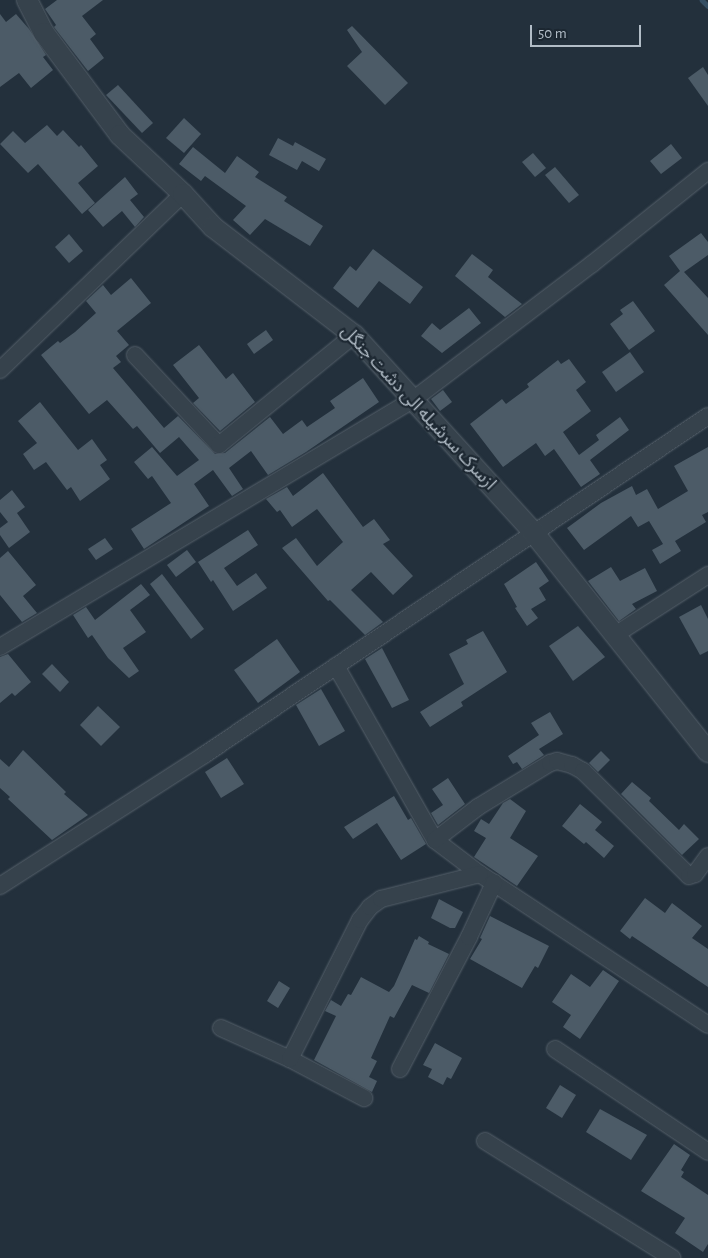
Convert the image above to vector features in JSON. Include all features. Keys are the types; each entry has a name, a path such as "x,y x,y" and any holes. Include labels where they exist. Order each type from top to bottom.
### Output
{"street":[{"name":"ازسرک سرشیله الی دشت جنگل","path":"27,0 44,33 120,135 183,194 213,227 354,335 534,533 708,752"},
{"path":"0,647 414,399 592,264 708,171"},
{"path":"0,370 183,194"},
{"path":"135,355 218,444 354,335"},
{"path":"0,886 336,666 708,416"},
{"path":"614,635 708,575"},
{"path":"336,666 435,840 494,884 708,1025"},
{"path":"435,840 478,807 550,763 557,761 583,770 689,876 696,874 708,856"},
{"path":"290,1059 360,920 370,907 381,899 480,874"},
{"path":"400,1069 494,884"},
{"path":"221,1028 290,1059 364,1098"},
{"path":"555,1049 708,1152"},
{"path":"485,1142 672,1258"}],"building":[{"path":"57,0 103,0 82,16 96,34 90,39 104,58 88,71 54,27 56,25 45,9"},
{"path":"0,14 6,22 16,14 29,29 46,55 43,57 53,70 31,88 19,73 0,87"},
{"path":"352,26 408,83 385,105 347,66 362,52 347,30"},
{"path":"703,67 708,75 708,106 688,78"},
{"path":"118,85 153,123 142,133 106,95"},
{"path":"184,118 201,134 184,153 166,138"},
{"path":"47,125 57,136 63,130 79,147 81,145 98,166 78,183 95,203 82,214 38,164 28,173 0,144 13,131 25,143"},
{"path":"278,138 293,146 295,142 326,159 319,171 302,161 297,170 269,155"},
{"path":"671,144 682,158 661,174 650,161"},
{"path":"193,147 225,173 237,156 259,172 255,177 287,197 284,201 323,226 310,246 265,219 250,235 233,220 246,206 205,176 201,181 179,164"},
{"path":"533,153 546,168 535,177 522,162"},
{"path":"555,167 579,195 569,203 545,175"},
{"path":"125,177 138,194 130,200 144,217 135,227 122,211 103,227 88,210"},
{"path":"701,233 708,242 708,255 684,272 708,298 708,335 664,285 680,271 669,256"},
{"path":"69,234 83,251 69,263 55,247"},
{"path":"373,249 423,287 410,304 379,281 358,308 333,288 350,266 356,271"},
{"path":"472,254 493,270 488,277 522,304 505,317 455,276"},
{"path":"131,278 151,303 117,331 129,345 116,356 121,362 113,368 164,428 178,416 215,454 225,453 270,417 283,434 302,420 307,427 335,408 330,401 363,378 379,402 306,452 268,475 251,451 229,468 243,489 232,496 213,470 194,484 209,506 144,549 131,529 171,503 152,476 148,479 134,462 152,447 177,476 199,460 179,437 160,453 137,426 133,429 107,400 89,414 41,355 58,341 60,343 75,332 96,313 86,301 103,285 111,295"},
{"path":"633,301 655,331 629,350 610,324 623,314 620,310"},
{"path":"469,308 481,323 442,353 421,336 432,323 440,330"},
{"path":"266,330 273,340 254,354 247,344"},
{"path":"199,345 226,379 233,373 255,402 220,431 193,403 199,398 173,365"},
{"path":"630,352 644,372 616,392 602,372"},
{"path":"569,359 586,382 576,390 591,411 563,432 579,455 599,440 596,435 620,417 629,430 590,460 600,474 581,487 554,449 545,456 536,443 503,467 470,424 502,399 506,404 529,387 527,384 558,360 561,364"},
{"path":"443,390 452,402 440,411 431,399"},
{"path":"40,402 78,450 92,439 107,460 100,465 110,479 80,501 71,487 67,490 46,462 34,470 23,454 37,443 18,421"},
{"path":"708,447 708,512 702,515 706,522 675,541 681,551 660,564 652,550 663,544 649,521 638,527 631,516 584,550 567,528 601,503 632,486 636,495 647,489 658,509 688,491 674,466"},
{"path":"323,473 363,527 374,519 390,540 383,544 413,576 393,595 371,572 351,590 383,622 365,635 330,600 328,601 282,548 296,538 317,566 343,542 317,509 292,527 280,510 277,512 266,499 287,487 293,496"},
{"path":"12,490 25,507 17,513 30,532 9,548 0,535 0,528 8,522 0,512 0,500"},
{"path":"248,530 258,545 224,568 237,586 256,573 267,588 233,611 213,580 211,582 198,562"},
{"path":"105,538 113,549 96,560 88,549"},
{"path":"187,550 196,562 176,577 167,565"},
{"path":"8,551 36,585 23,596 37,613 22,622 0,595 0,558"},
{"path":"536,562 549,581 539,588 546,600 531,609 538,618 527,626 515,608 517,607 504,584"},
{"path":"611,567 620,581 645,568 657,591 632,604 636,609 619,621 588,581"},
{"path":"162,574 204,629 191,639 150,584"},
{"path":"141,584 150,595 130,610 146,632 123,648 139,671 129,678 108,658 92,635 88,638 73,615 86,607 95,620"},
{"path":"701,605 708,619 708,651 700,655 679,617"},
{"path":"578,626 605,657 573,681 549,646"},
{"path":"483,631 507,672 461,702 463,706 430,727 420,712 464,684 449,654 468,644 466,640"},
{"path":"277,639 300,672 258,703 234,670"},
{"path":"382,648 409,700 392,708 365,659"},
{"path":"8,654 31,682 15,696 12,693 0,703 0,657"},
{"path":"52,664 69,682 60,692 42,674"},
{"path":"321,689 345,731 319,746 296,705"},
{"path":"98,706 120,727 101,746 80,725"},
{"path":"550,712 563,734 539,749 544,755 522,769 517,762 513,764 508,756 539,735 531,723"},
{"path":"23,750 66,792 64,794 88,815 52,840 8,799 10,797 0,788 0,759 9,767"},
{"path":"601,751 610,760 598,772 589,763"},
{"path":"227,758 244,784 221,798 205,772"},
{"path":"448,778 465,804 438,825 431,813 443,805 432,789"},
{"path":"632,782 651,798 649,801 679,830 684,824 699,839 682,855 621,794"},
{"path":"394,796 408,820 411,818 426,844 401,860 377,823 353,839 344,827"},
{"path":"510,799 526,811 510,838 538,856 517,886 474,857 486,838 474,831 481,819 489,824 503,803"},
{"path":"580,804 602,822 595,830 614,846 604,858 586,842 584,844 562,826"},
{"path":"645,898 665,913 672,903 702,926 692,938 708,949 708,987 632,936 630,939 620,931"},
{"path":"439,899 463,912 455,928 450,928 431,918"},
{"path":"490,916 549,946 538,968 535,966 522,988 470,959 482,939 480,938"},
{"path":"419,936 429,942 428,944 449,954 429,993 412,985 394,1018 390,1016 371,1058 377,1061 369,1077 377,1081 372,1092 314,1060 336,1016 325,1011 331,1000 341,1006 348,994 351,995 361,977 389,992 394,986 415,939 417,940"},
{"path":"603,970 619,981 580,1039 563,1027 571,1015 552,1002 571,974 590,987"},
{"path":"279,981 290,988 278,1008 267,1001"},
{"path":"435,1043 462,1058 451,1079 447,1077 443,1085 428,1077 432,1069 423,1065"},
{"path":"560,1085 576,1095 562,1118 546,1108"},
{"path":"600,1109 647,1135 631,1160 586,1132"},
{"path":"674,1144 690,1155 681,1170 684,1172 681,1177 708,1195 708,1244 703,1252 675,1233 685,1218 641,1191"}],"waterway":[{"path":"702,0 708,6"}]}
